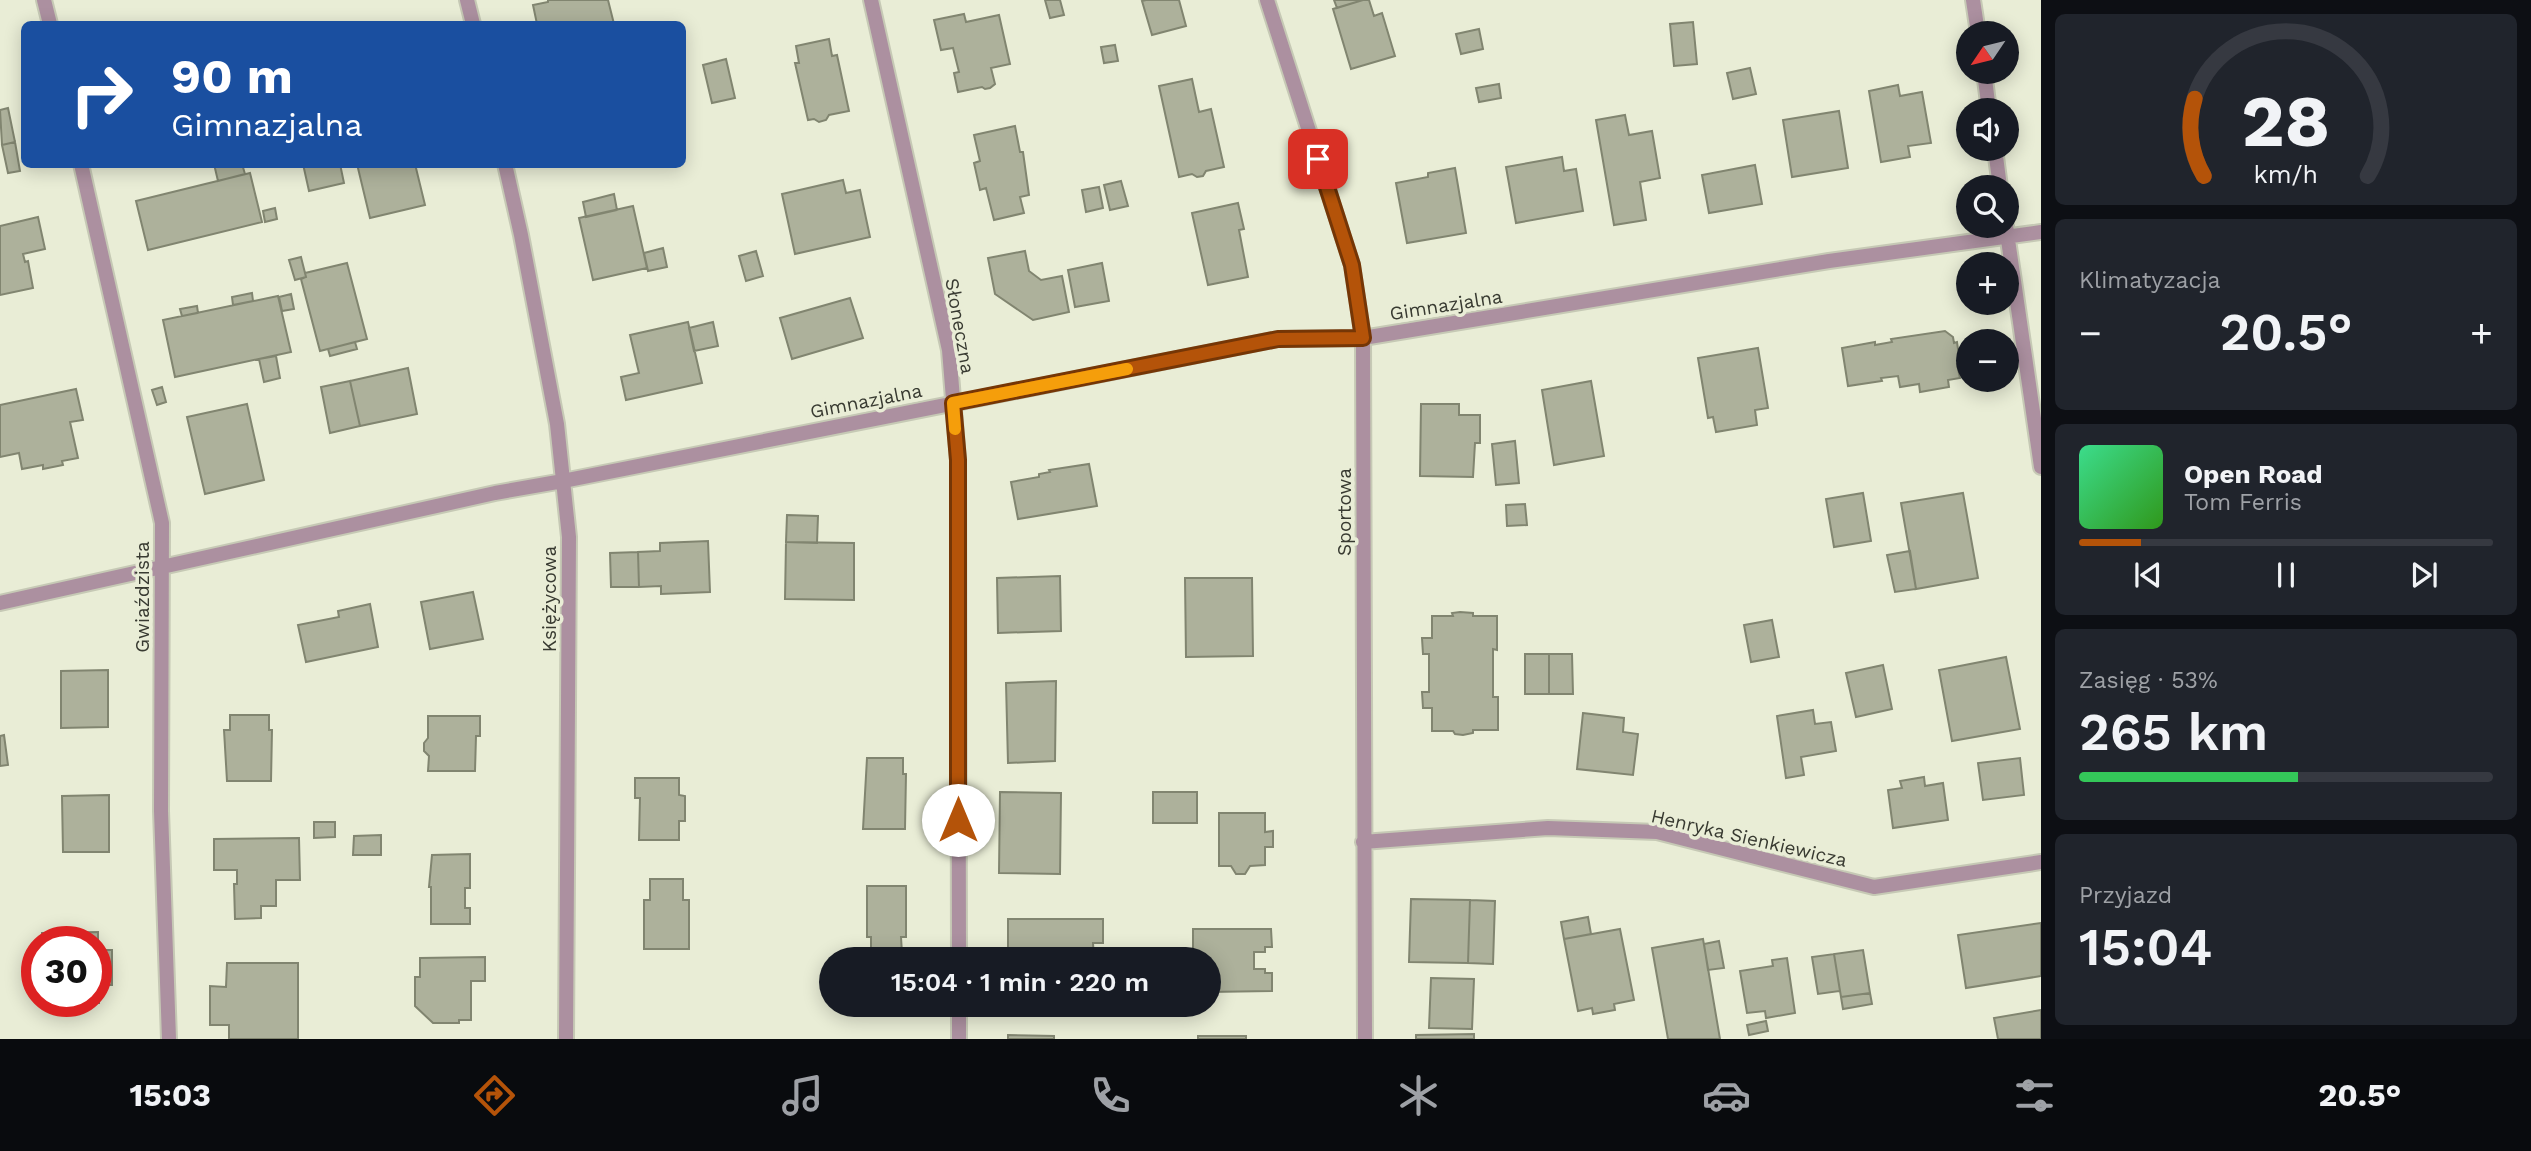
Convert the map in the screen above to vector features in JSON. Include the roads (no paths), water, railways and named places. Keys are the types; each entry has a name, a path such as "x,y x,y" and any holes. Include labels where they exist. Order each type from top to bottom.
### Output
{"street":[{"path":"44,0 49,21"},
{"path":"467,0 472,21"},
{"name":"Słoneczna","path":"871,0 949,350 958,460 958,947"},
{"name":"Sportowa","path":"1268,0 1352,265 1363,338 1365,1039"},
{"path":"1973,0 1976,21"},
{"name":"Gwiaździsta","path":"82,168 162,523 161,811 169,1039"},
{"name":"Księżycowa","path":"506,168 554,411 569,537 566,1039"},
{"name":"Gimnazjalna","path":"2019,231 2041,232"},
{"name":"Gimnazjalna","path":"0,603 495,493 1278,339 1363,338 1965,238"},
{"path":"2007,238 2041,467"},
{"name":"Henryka Sienkiewicza","path":"1363,842 1548,828 1657,832 1874,887 2041,862"},
{"path":"959,1017 959,1039"}]}
